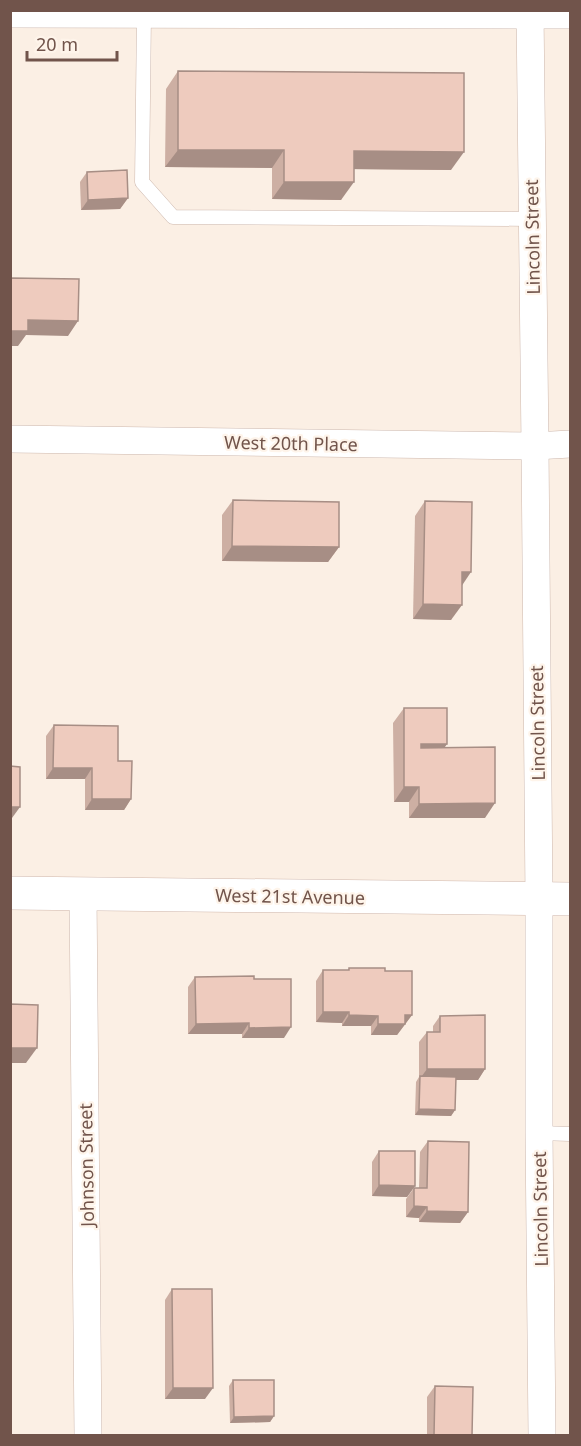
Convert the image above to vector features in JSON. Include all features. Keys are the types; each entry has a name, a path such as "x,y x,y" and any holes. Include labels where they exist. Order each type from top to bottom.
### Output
{"street":[{"path":"10,14 530,12 570,15"},
{"name":"Lincoln Street","path":"530,12 535,446 555,899 539,1134 542,1436"},
{"name":"West 20th Place","path":"10,439 535,446 570,444"},
{"name":"West 21st Avenue","path":"10,893 555,899"},
{"name":"Johnson Street","path":"83,894 88,1436"}],"lane":[{"path":"144,14 142,182 173,218 532,219"},
{"path":"539,1134 570,1134"}],"building":[{"path":"178,71 464,73 464,152 354,151 354,182 284,182 284,150 178,150"},
{"path":"127,170 128,198 88,200 87,172"},
{"path":"10,278 79,279 78,321 28,320 28,331 10,331"},
{"path":"233,500 339,502 339,547 232,546"},
{"path":"425,501 472,502 471,572 462,572 462,605 423,604"},
{"path":"404,708 447,708 447,744 421,744 421,748 495,747 495,803 419,804 419,787 404,787"},
{"path":"54,725 118,726 118,761 132,761 131,799 92,799 92,768 53,768"},
{"path":"10,766 20,767 20,807 10,807"},
{"path":"349,968 412,971 412,1015 405,1015 405,1024 378,1024 378,1016 349,1015 349,1012 323,1012 323,970 349,970"},
{"path":"254,976 254,979 291,979 291,1027 249,1028 249,1023 196,1024 195,977"},
{"path":"10,1004 38,1005 37,1048 10,1048"},
{"path":"485,1015 485,1069 427,1069 427,1032 440,1032 440,1016"},
{"path":"420,1076 456,1077 455,1110 419,1109"},
{"path":"428,1141 469,1142 468,1212 427,1211 427,1207 414,1206 414,1188 427,1188"},
{"path":"379,1151 415,1151 415,1186 379,1185"},
{"path":"172,1289 212,1289 213,1388 173,1388"},
{"path":"233,1380 274,1380 274,1416 234,1417"},
{"path":"435,1386 473,1387 472,1436 434,1436"}]}
